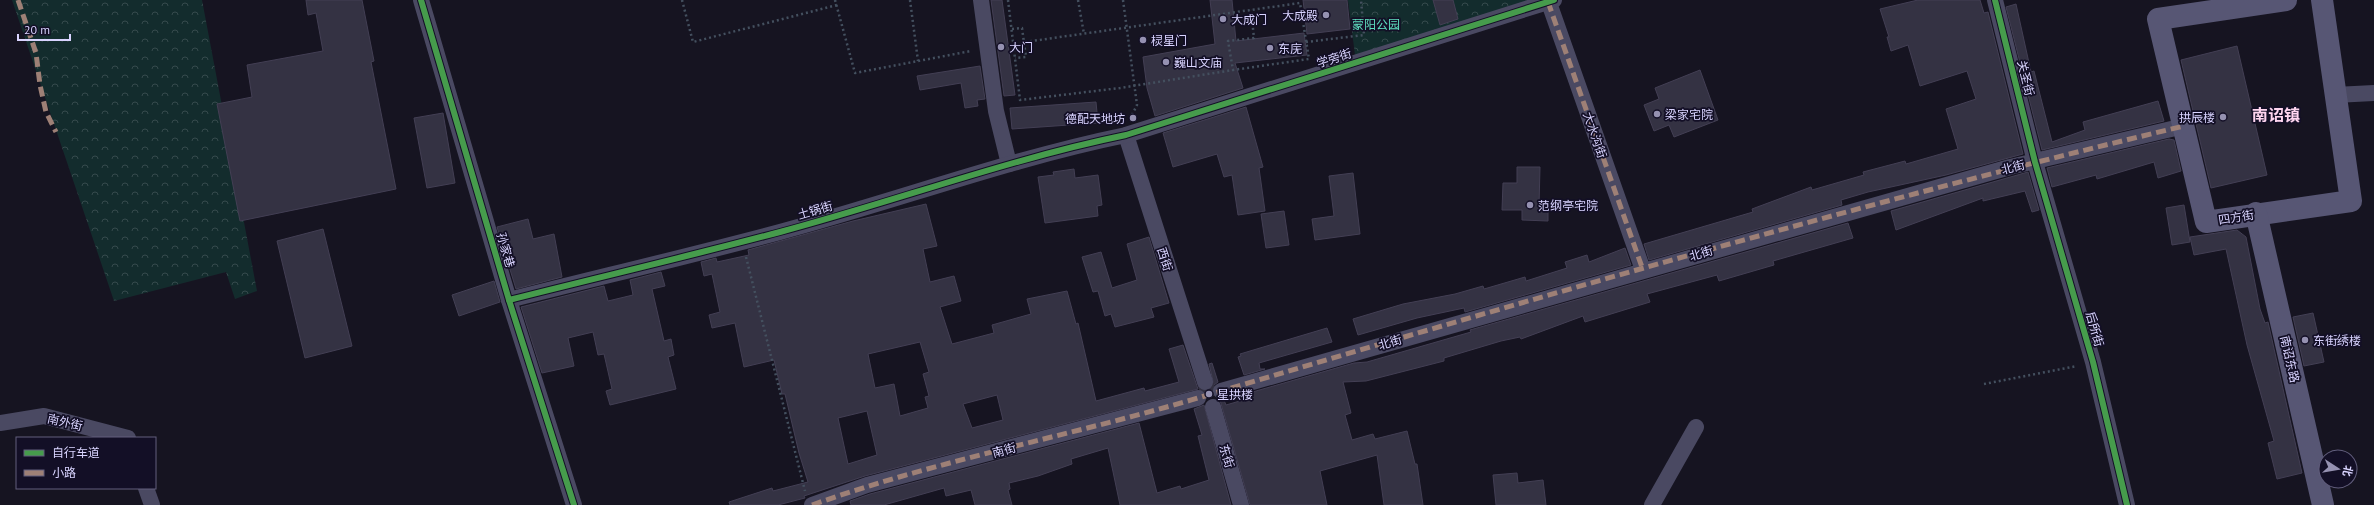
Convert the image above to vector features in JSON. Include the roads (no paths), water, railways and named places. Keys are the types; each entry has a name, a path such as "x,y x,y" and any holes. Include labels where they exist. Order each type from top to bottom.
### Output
{"main road":[{"name":"四方街","path":"2286,0 2203,6 2158,20 2206,222 2256,213 2351,201 2322,0"},
{"name":"南诏东路","path":"2256,213 2323,505"}],"street":[{"name":"孙家巷","path":"421,0 509,300 574,505"},
{"path":"981,0 996,111 1008,164"},
{"name":"关圣街","path":"1995,0 2035,162"},
{"name":"学旁街","path":"1129,134 1550,1"},
{"name":"大水沟街","path":"1550,1 1643,270"},
{"path":"2335,95 2374,93"},
{"name":"北街","path":"1221,390 1643,270 2035,162 2184,126"},
{"name":"土锅街","path":"509,300 742,241 1008,164 1086,143 1129,134"},
{"name":"西街","path":"1129,134 1204,382"},
{"name":"后所街","path":"2035,162 2093,362 2127,505"},
{"name":"南街","path":"809,501 1198,398"},
{"name":"东街","path":"1213,407 1241,505"},
{"name":"南外街","path":"0,423 44,416 124,437"},
{"path":"1652,505 1696,427"},
{"path":"146,489 152,505"}],"tunnel":[{"path":"1205,382 1213,407"}],"place":[{"name":"大成殿","path":"1326,15"},
{"name":"大成门","path":"1223,19"},
{"name":"棂星门","path":"1143,40"},
{"name":"大门","path":"1001,47"},
{"name":"东庑","path":"1270,48"},
{"name":"巍山文庙","path":"1166,62"},
{"name":"梁家宅院","path":"1657,114"},
{"name":"拱辰楼","path":"2223,117"},
{"name":"德配天地坊","path":"1133,118"},
{"name":"范纲亭宅院","path":"1530,205"},
{"name":"东街绣楼","path":"2305,340"},
{"name":"星拱楼","path":"1209,394"}],"district":[{"name":"南诏镇","path":"2276,115"}],"park label":[{"name":"蒙阳公园","path":"1376,24"}]}
